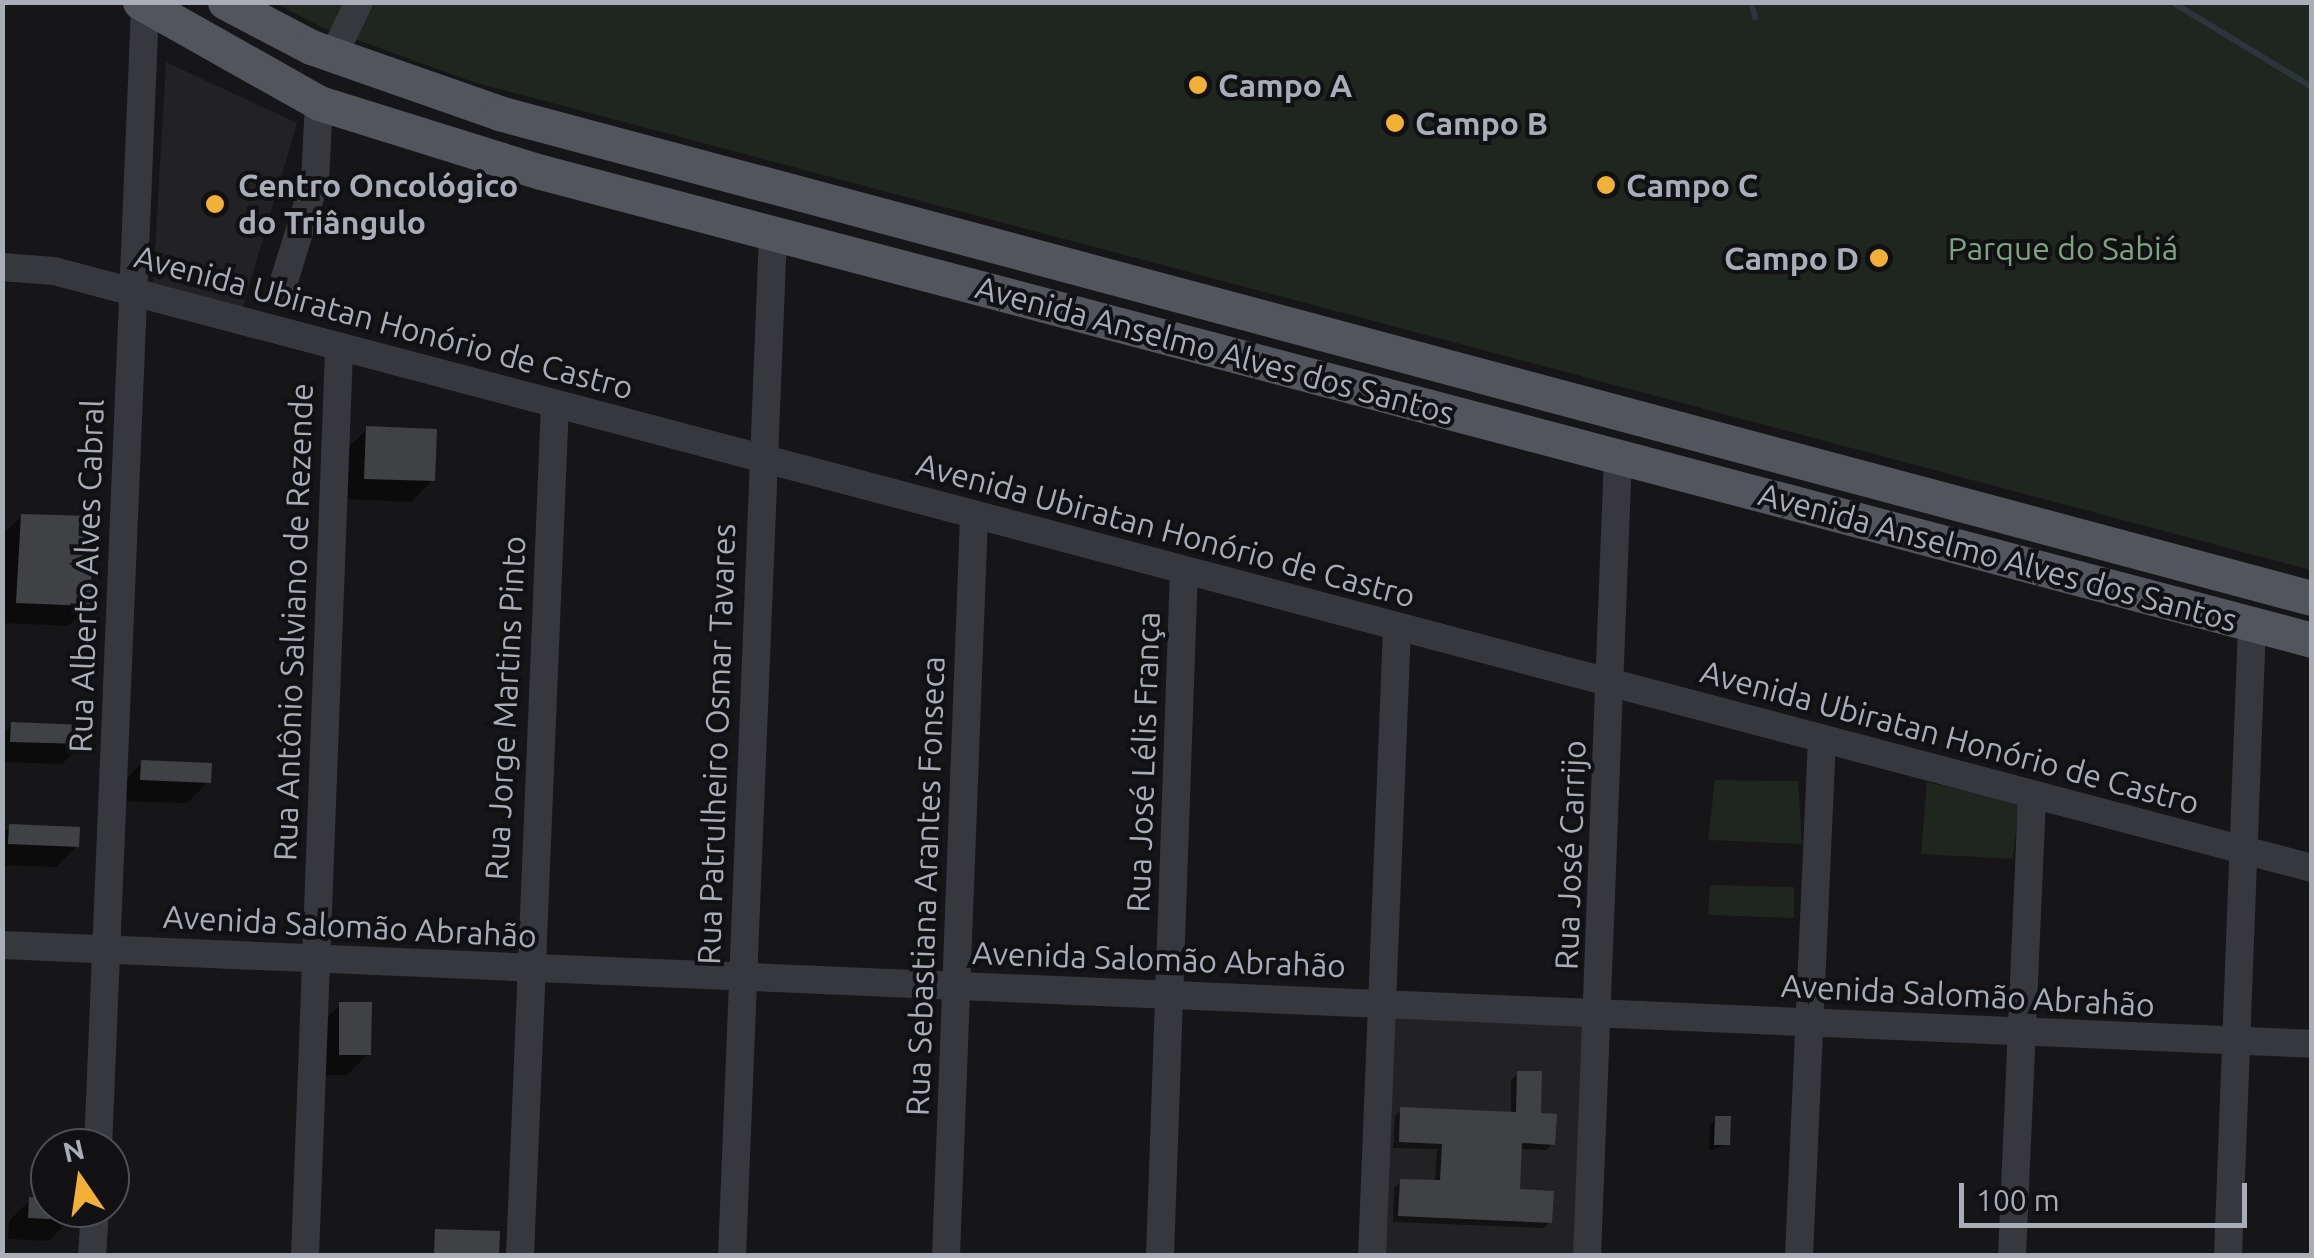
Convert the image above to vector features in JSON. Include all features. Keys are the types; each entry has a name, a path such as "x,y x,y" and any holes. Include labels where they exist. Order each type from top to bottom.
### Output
{"main road":[{"name":"Avenida Anselmo Alves dos Santos","path":"225,2 337,57 499,114 2312,598"},
{"name":"Avenida Anselmo Alves dos Santos","path":"143,4 319,103 773,234 2312,640"},
{"path":"319,103 337,57"},
{"path":"1898,530 1911,489"},
{"path":"1956,545 1962,519 1976,508"}],"street":[{"path":"337,57 358,2"},
{"name":"Rua Alberto Alves Cabral","path":"99,1128 143,4"},
{"path":"280,294 315,181 319,103"},
{"name":"Rua Patrulheiro Osmar Tavares","path":"732,1256 773,234"},
{"name":"Avenida Ubiratan Honório de Castro","path":"2,267 54,271 338,350 762,458 974,518 2312,868"},
{"name":"Rua Antônio Salviano de Rezende","path":"305,1256 338,350"},
{"name":"Rua Jorge Martins Pinto","path":"520,1256 528,972 555,404"},
{"name":"Rua José Carrijo","path":"1587,1256 1600,1013 1618,456"},
{"name":"Rua Sebastiana Arantes Fonseca","path":"946,1256 974,518"},
{"name":"Rua José Lélis França","path":"1160,1256 1184,570"},
{"path":"2228,1256 2252,624"},
{"path":"1372,1256 1397,627"},
{"path":"1799,1256 1822,739"},
{"path":"2012,1256 2032,796"},
{"name":"Avenida Salomão Abrahão","path":"2,945 528,972 957,985 2312,1044"},
{"path":"92,1256 94,1228"}],"shaded area":[{"name":"Centro Oncológico do Triângulo","path":"166,62 297,123 242,310 153,285"},
{"path":"1384,1002 1596,1011 1584,1255 1374,1256"}],"green space":[{"name":"Parque do Sabiá","path":"275,3 2311,3 2311,570 473,82 319,26"},
{"path":"1715,780 1798,781 1802,844 1708,840"},
{"path":"1927,782 2019,803 2013,859 1921,854"},
{"path":"1710,885 1794,887 1794,918 1708,915"}],"building":[{"path":"366,426 437,429 435,481 364,479"},
{"path":"21,514 92,516 91,606 16,603"},
{"path":"11,722 86,725 85,744 10,742"},
{"path":"141,760 212,763 211,783 140,780"},
{"path":"9,824 80,827 79,847 8,844"},
{"path":"339,1002 372,1002 371,1055 339,1055"},
{"path":"1517,1071 1542,1071 1541,1113 1557,1114 1555,1145 1522,1143 1520,1189 1554,1191 1552,1223 1398,1216 1400,1179 1440,1180 1442,1144 1399,1142 1400,1107 1516,1112"},
{"path":"1715,1116 1731,1116 1730,1145 1714,1145"},
{"path":"435,1229 500,1231 499,1256 434,1256"}],"waterway":[{"path":"1751,2 1755,17"},
{"path":"2172,2 2312,87"}],"place":[{"name":"Campo A","path":"1198,85"},
{"name":"Campo B","path":"1395,123"},
{"name":"Campo C","path":"1606,185"},
{"name":"Centro Oncológico do Triângulo","path":"215,204"},
{"name":"Campo D","path":"1879,258"}]}
